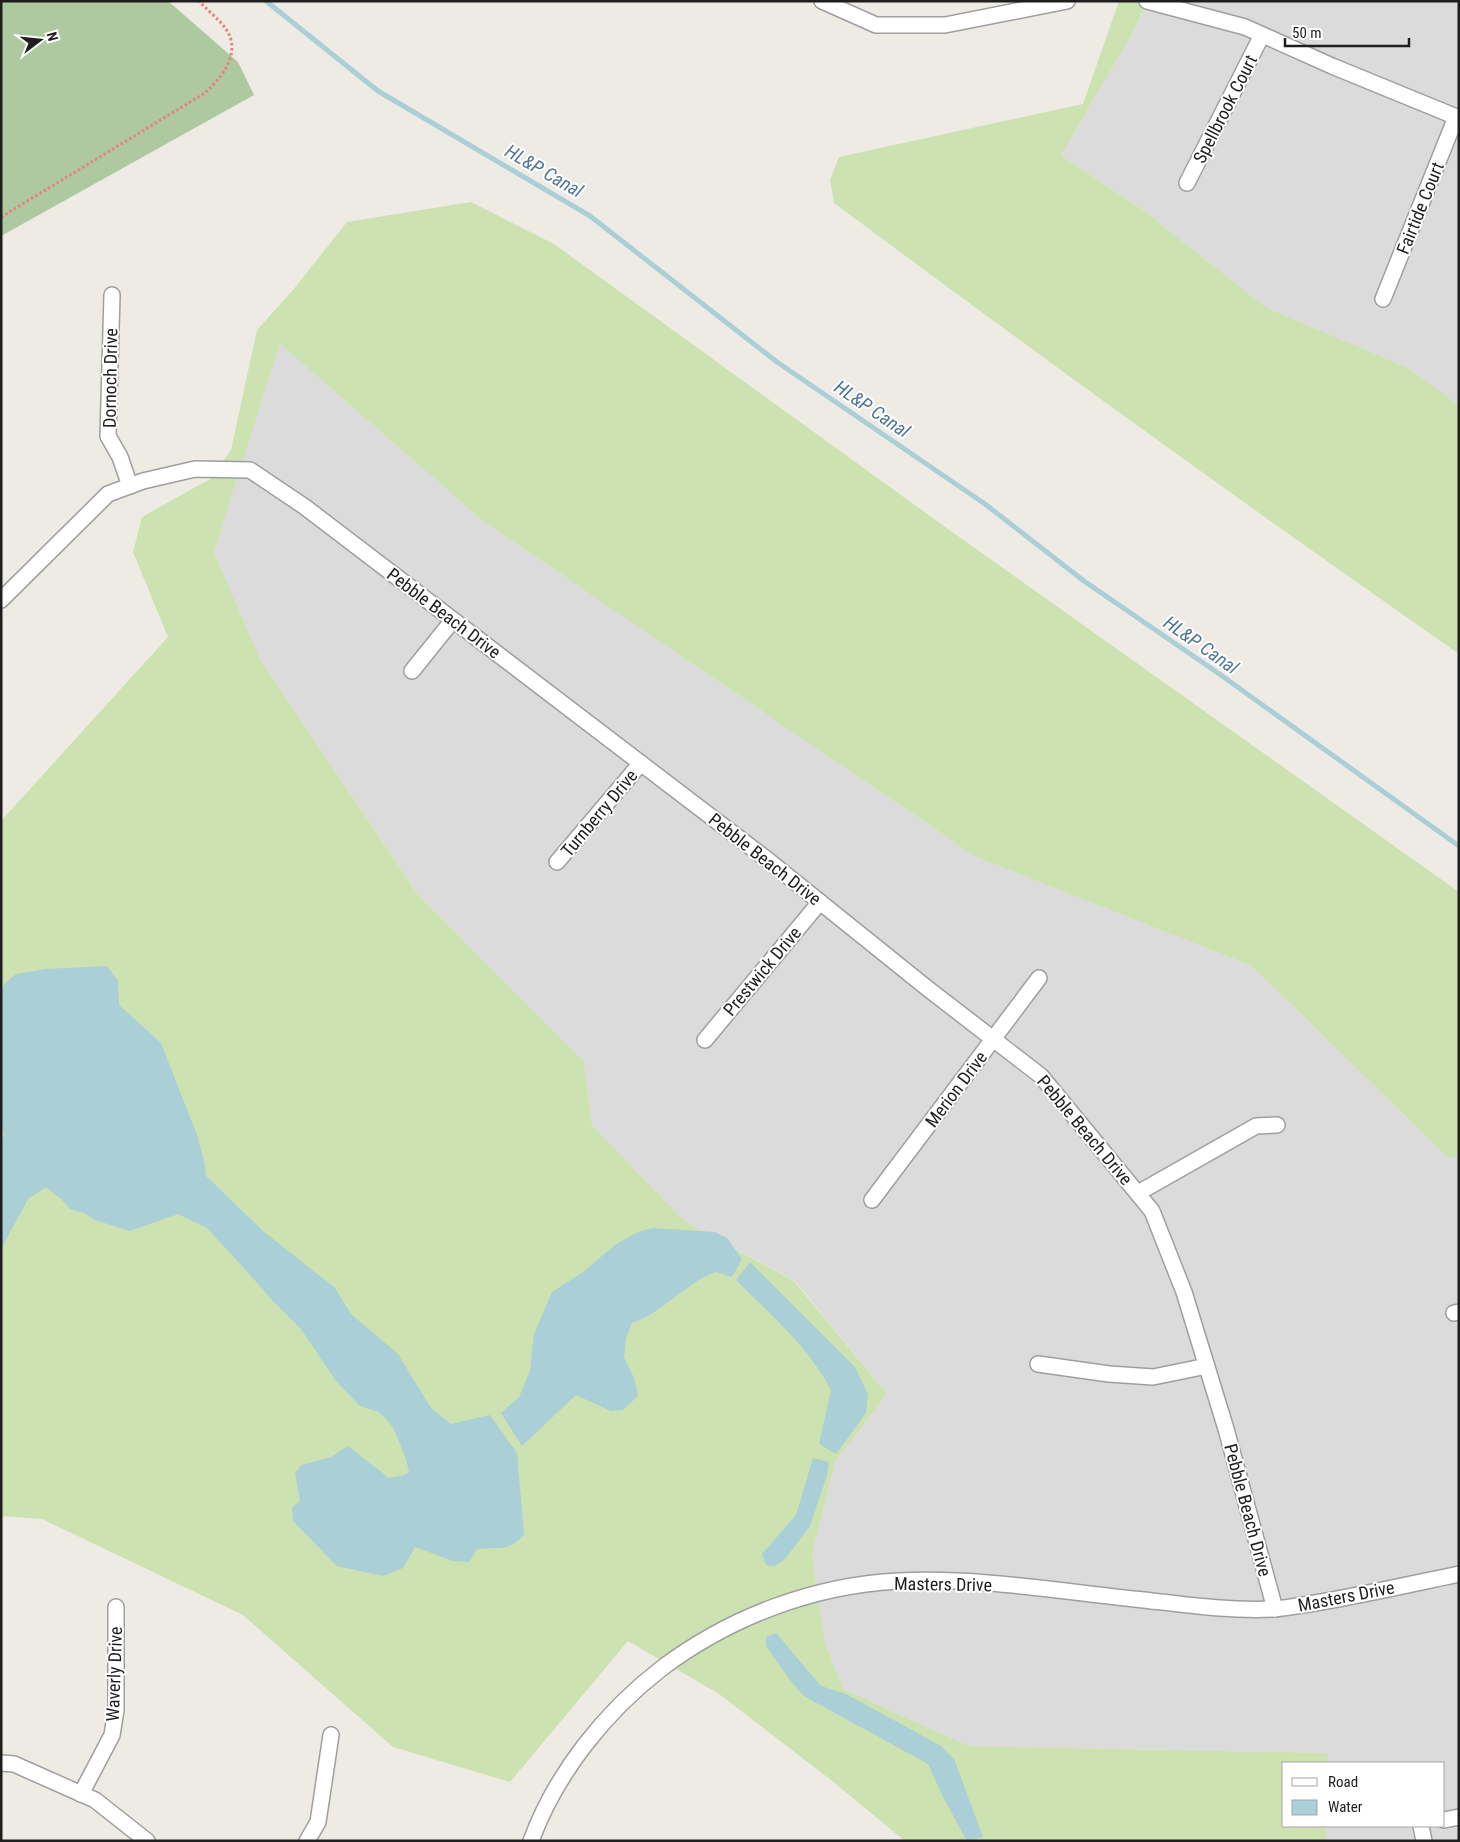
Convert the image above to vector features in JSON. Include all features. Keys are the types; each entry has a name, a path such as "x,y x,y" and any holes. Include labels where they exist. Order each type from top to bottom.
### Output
{"street":[{"path":"822,1 876,25 946,26 1068,1"},
{"path":"1147,1 1245,27 1458,117"},
{"name":"Spellbrook Court","path":"1187,182 1262,35"},
{"name":"Fairtide Court","path":"1383,299 1458,117"},
{"name":"Dornoch Drive","path":"112,295 108,436 120,457 130,486"},
{"name":"Pebble Beach Drive","path":"1,600 108,494 163,475 195,469 250,470 305,507 641,763 1041,1076 1138,1193 1152,1211 1156,1220 1184,1292 1207,1366 1275,1609"},
{"path":"412,671 453,620"},
{"name":"Turnberry Drive","path":"557,862 641,763"},
{"name":"Prestwick Drive","path":"705,1040 820,902"},
{"name":"Merion Drive","path":"872,1200 1039,978"},
{"path":"1138,1193 1256,1126 1277,1125"},
{"path":"1038,1364 1110,1374 1154,1376 1207,1366"},
{"name":"Masters Drive","path":"531,1841 560,1779 600,1727 643,1683 687,1650 724,1628 790,1601 844,1587 899,1581 967,1581 1217,1608 1275,1609 1333,1600 1459,1574"},
{"name":"Waverly Drive","path":"81,1794 112,1736 116,1710 116,1608"},
{"path":"307,1841 318,1822 331,1735"},
{"path":"1,1763 14,1764 95,1800 147,1841"},
{"path":"1445,1820 1459,1817"},
{"path":"1421,1827 1424,1841"}],"path":[{"path":"1,217 205,93 217,81 231,59 229,36 226,29 198,1"}],"shaded area":[{"path":"1147,1 1459,1 1459,405 1406,367 1265,307 1143,210 1061,155 1134,31"},
{"path":"280,344 483,521 976,857 1252,966 1446,1156 1459,1159 1459,1841 1326,1841 1326,1827 1445,1827 1445,1762 1327,1762 1327,1753 969,1746 843,1689 825,1642 812,1555 835,1462 887,1394 795,1281 684,1221 592,1125 584,1062 419,896 260,659 214,552"}],"green space":[{"path":"1,1 168,1 238,62 254,95 1,236"},
{"path":"1119,1 1147,1 1134,31 1061,155 1143,210 1265,307 1406,367 1459,405 1459,654 1145,431 834,203 830,180 839,157 1083,104"},
{"path":"471,202 554,244 941,524 1459,892 1459,1159 1446,1156 1252,966 976,857 483,521 280,344 214,552 260,659 419,896 584,1062 592,1125 684,1221 794,1281 887,1394 835,1462 812,1555 825,1642 843,1689 969,1746 1328,1753 1327,1762 1282,1762 1282,1827 1326,1827 1326,1841 905,1841 831,1780 719,1694 628,1641 510,1782 393,1747 243,1615 42,1519 1,1516 1,821 168,637 133,552 142,517 210,479 231,450 257,330 293,290 347,222"}],"water":[{"path":"107,966 118,981 119,1005 161,1043 197,1135 206,1176 263,1231 335,1288 351,1314 398,1354 431,1408 451,1424 490,1415 517,1453 524,1534 519,1540 503,1548 477,1549 469,1562 453,1561 415,1547 403,1568 383,1576 337,1566 293,1521 292,1507 300,1501 295,1473 302,1465 331,1457 348,1446 389,1478 409,1472 406,1459 393,1427 379,1412 360,1406 336,1381 301,1329 207,1228 178,1214 130,1231 95,1220 84,1213 70,1209 46,1187 28,1199 1,1249 1,1140 4,1136 1,1117 1,992 5,983 16,974 45,969"},
{"path":"653,1228 715,1232 727,1238 742,1259 732,1277 716,1272 705,1277 654,1312 632,1323 626,1338 624,1357 634,1378 638,1396 623,1410 611,1411 576,1395 522,1446 501,1413 519,1397 530,1371 534,1334 552,1292 583,1272 616,1244 638,1232"},
{"path":"750,1262 855,1367 868,1394 866,1413 836,1454 819,1444 831,1390 812,1359 800,1345 736,1280"},
{"path":"813,1458 829,1462 827,1475 810,1526 785,1559 775,1566 766,1565 762,1554 796,1515"},
{"path":"776,1633 821,1686 846,1694 941,1746 954,1759 983,1837 967,1841 943,1797 928,1764 804,1696 766,1646 766,1637"}],"waterway":[{"name":"HL&P Canal","path":"266,1 378,91 590,216 777,362 985,504 1084,581 1218,673 1459,846"}]}
